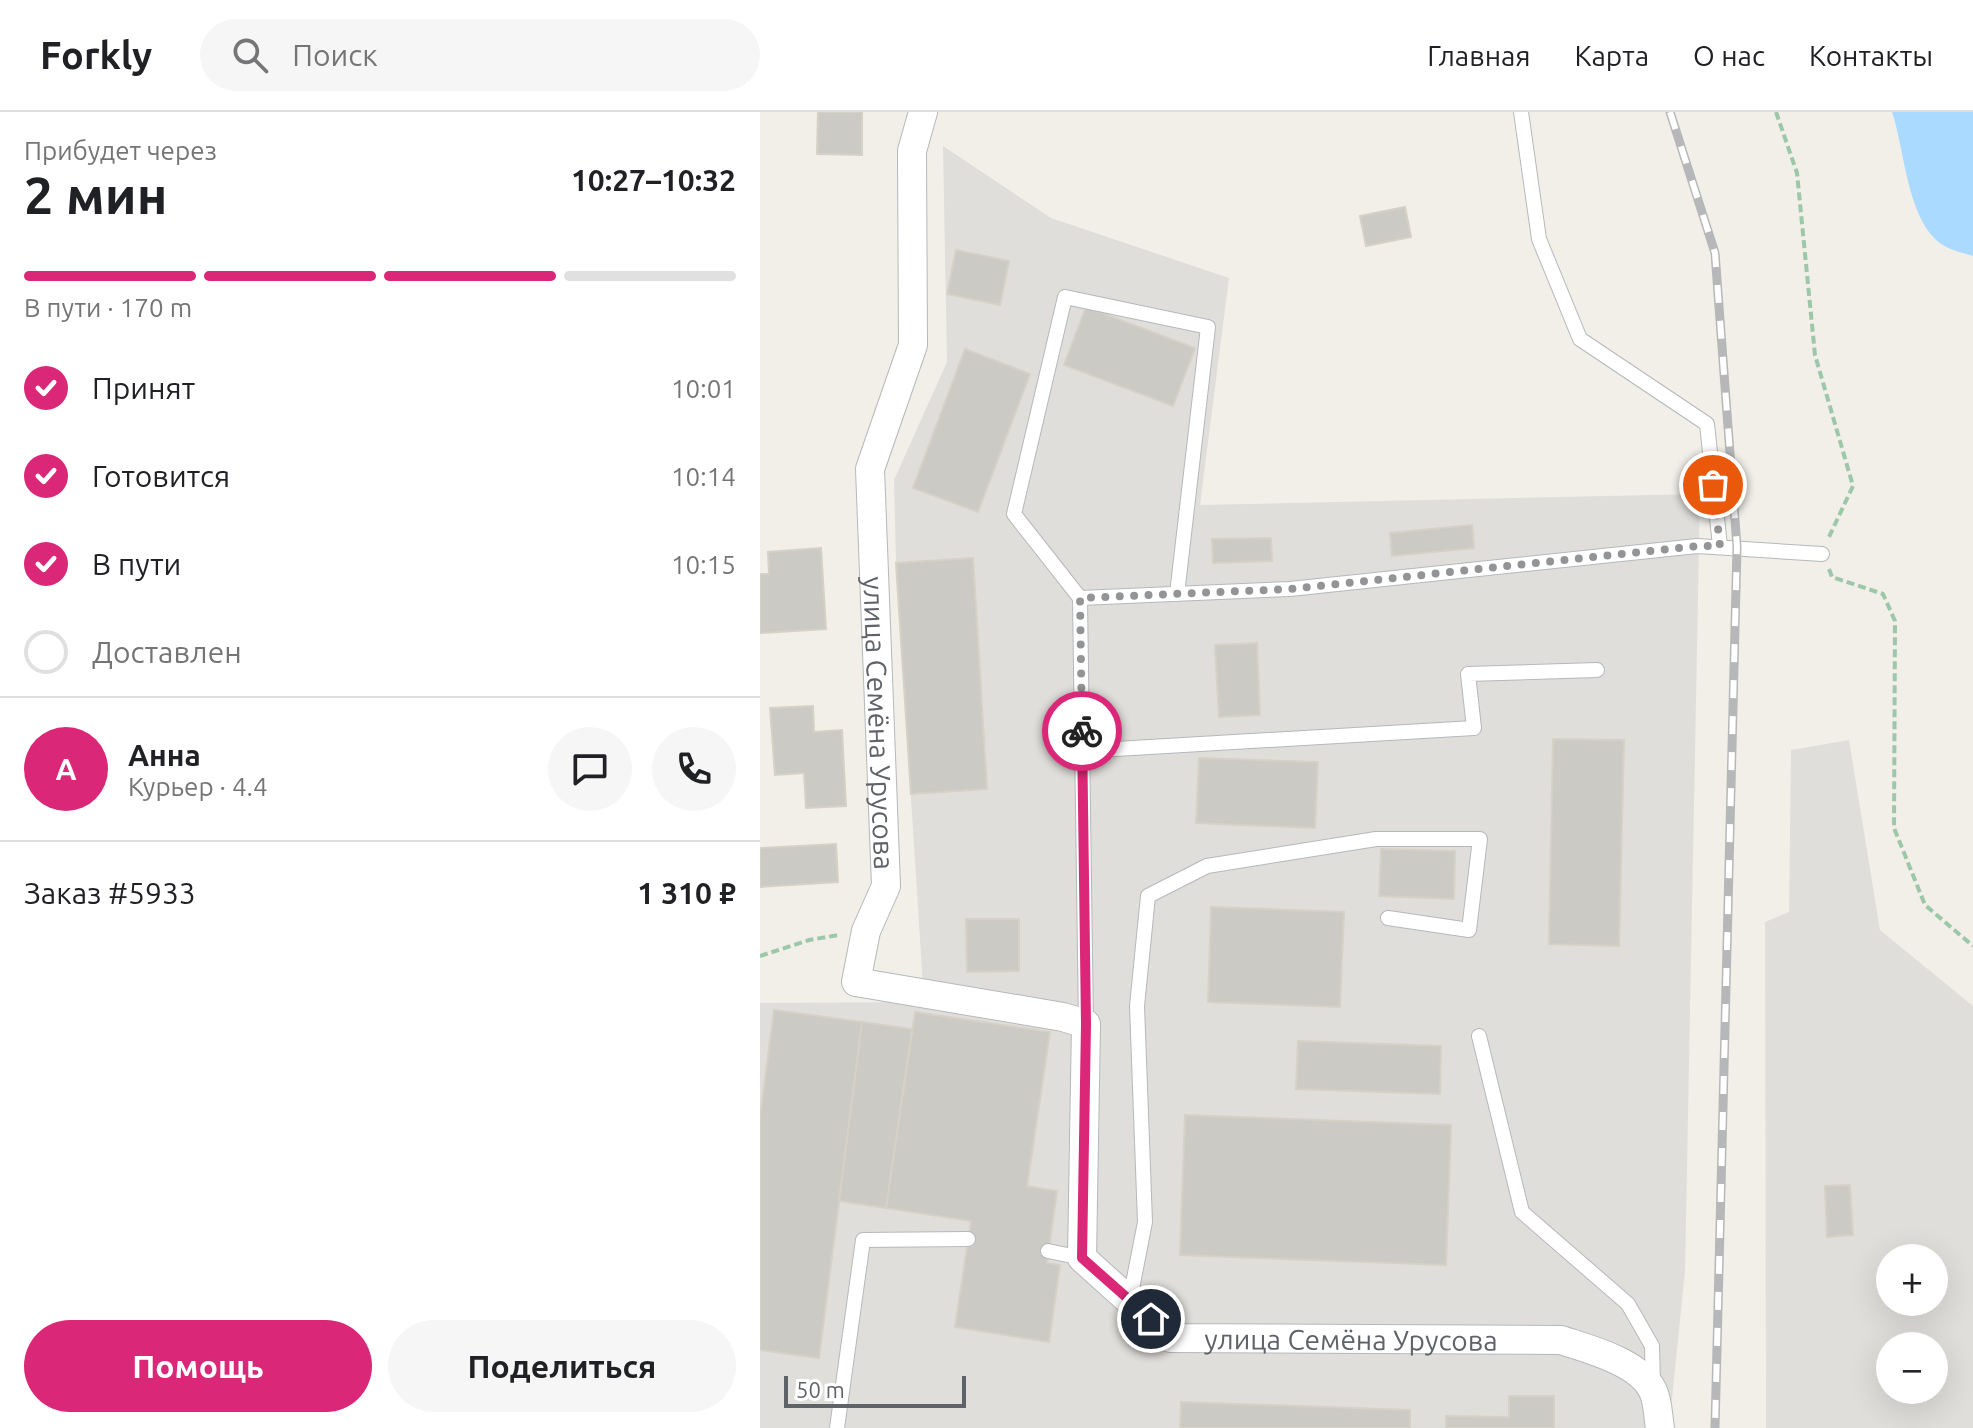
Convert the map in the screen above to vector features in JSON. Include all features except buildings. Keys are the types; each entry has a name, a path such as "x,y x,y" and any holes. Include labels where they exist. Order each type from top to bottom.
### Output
{"street":[{"name":"улица Семёна Урусова","path":"923,112 912,151 913,345 870,469 886,886 866,931 856,982 1063,1017 1086,1024"},
{"path":"1082,1258 1086,1024"},
{"name":"улица Семёна Урусова","path":"1082,1258 1171,1338 1561,1340 1612,1356 1634,1371 1653,1390"},
{"path":"1653,1390 1660,1428"}],"lane":[{"path":"1521,112 1539,239 1580,339 1707,424 1720,546"},
{"path":"1086,1024 1080,598 1014,514 1065,297 1208,327 1177,594"},
{"path":"1080,598 1290,589 1697,546 1822,554"},
{"path":"1082,751 1474,728 1468,674 1597,670"},
{"path":"1130,1299 1145,1222 1137,1006 1148,896 1207,866 1376,839 1480,839 1469,930 1388,918"},
{"path":"1479,1036 1522,1212 1628,1304 1652,1346 1653,1390"},
{"path":"837,1428 863,1240 968,1239"},
{"path":"1048,1251 1082,1258"}],"path":[{"path":"1776,112 1797,173 1815,355 1853,486 1822,554 1832,577 1883,594 1895,621 1894,828 1925,905 1973,946"},
{"path":"760,956 809,940 866,931"}],"shaded area":[{"path":"943,146 1051,218 1229,278 1200,505 1700,494 1685,1271 1669,1428 760,1428 760,1003 924,1002 896,563 894,480 947,362"},
{"path":"1849,740 1880,930 1973,1006 1973,1428 1766,1428 1765,922 1789,912 1791,750"}],"water":[{"path":"1892,112 1973,112 1973,256 1943,245 1922,220 1914,203"}],"railway":[{"path":"1670,112 1715,253 1737,547 1715,1428"}],"way so far":[{"path":"1082,731 1080,598 1290,589 1720,546 1713,485"}],"route":[{"path":"1082,731 1086,1024 1082,1258 1151,1319"}]}
